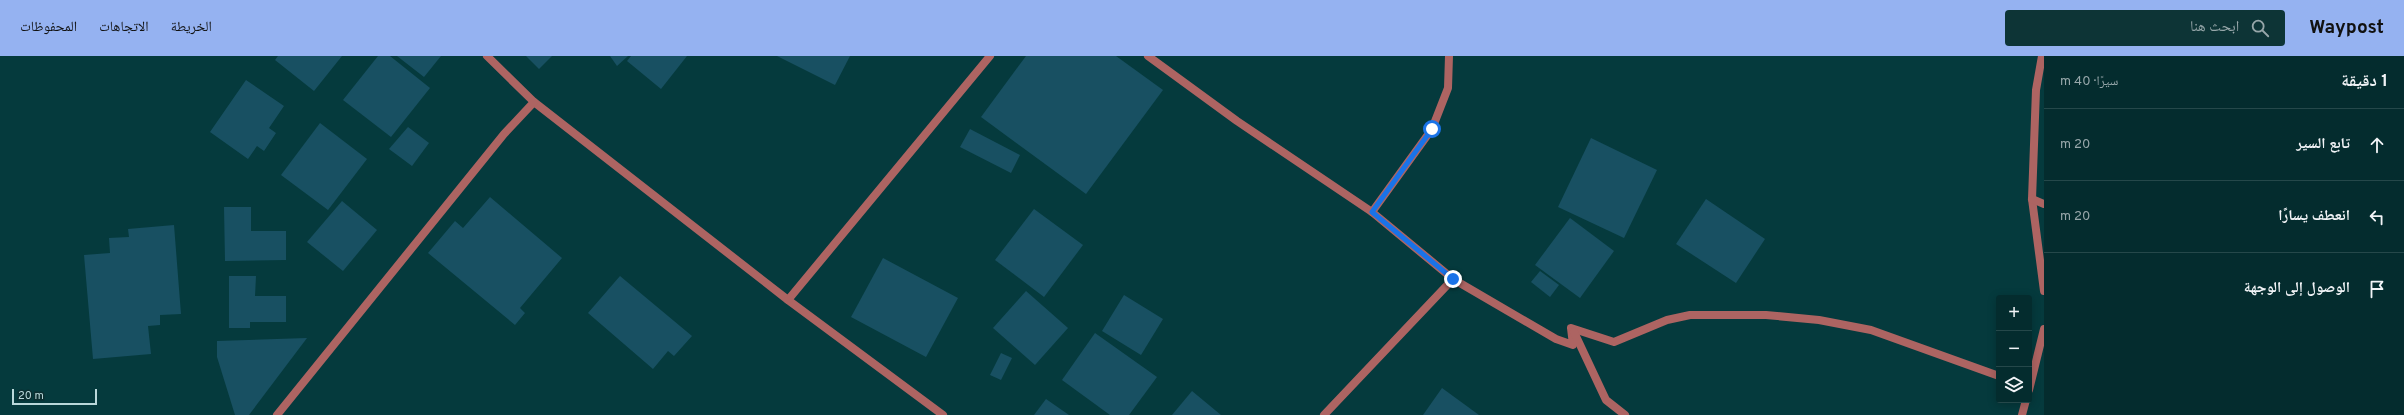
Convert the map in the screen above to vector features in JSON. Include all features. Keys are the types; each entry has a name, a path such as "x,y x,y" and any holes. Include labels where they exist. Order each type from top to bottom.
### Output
{"street":[{"path":"487,56 534,102 788,300 943,415"},
{"path":"788,300 990,56"},
{"path":"1148,56 1237,120 1372,212 1453,279 1556,339 1573,345 1572,328"},
{"path":"1372,212 1432,129 1448,88 1449,56"},
{"path":"2042,56 2036,90 2032,199 2044,291"},
{"path":"277,415 504,134 534,102"},
{"path":"2032,199 2044,204"},
{"path":"1324,415 1453,279"},
{"path":"1572,328 1614,342 1667,320 1690,315 1766,315 1819,320 1871,330 1996,375"},
{"path":"1572,328 1606,400 1625,415"},
{"path":"2032,376 2044,329"},
{"path":"2022,415 2025,403"}],"building":[{"path":"278,56 342,56 314,91 275,60"},
{"path":"378,56 390,56 430,88 391,137 343,100"},
{"path":"397,56 441,56 424,77"},
{"path":"526,56 552,56 539,69"},
{"path":"610,56 628,56 617,66"},
{"path":"631,56 687,56 661,89 627,61"},
{"path":"777,56 850,56 835,85"},
{"path":"1026,56 1116,56 1163,90 1086,194 981,117"},
{"path":"246,80 284,106 269,128 276,133 264,151 257,146 248,159 210,132"},
{"path":"320,123 367,159 328,210 281,175"},
{"path":"408,127 429,143 412,166 389,149"},
{"path":"970,129 1020,155 1011,173 960,147"},
{"path":"1591,138 1657,170 1624,238 1558,207"},
{"path":"490,197 562,258 520,308 525,313 515,325 428,253 455,221 463,228"},
{"path":"1706,199 1765,239 1736,283 1676,244"},
{"path":"342,201 377,230 343,271 307,242"},
{"path":"224,207 251,207 251,231 286,231 286,260 225,261"},
{"path":"1034,209 1083,245 1044,297 995,260"},
{"path":"1570,218 1614,251 1580,298 1535,265"},
{"path":"174,225 181,314 160,315 160,325 148,326 151,354 93,359 84,255 110,253 109,238 129,237 128,229"},
{"path":"883,258 958,298 926,357 851,317"},
{"path":"1540,271 1559,285 1550,297 1531,282"},
{"path":"229,276 256,276 255,296 286,296 286,322 250,322 250,328 229,328"},
{"path":"620,276 692,336 674,356 668,351 653,369 588,313"},
{"path":"1026,291 1068,328 1035,365 993,328"},
{"path":"1124,295 1163,319 1141,355 1102,331"},
{"path":"1095,333 1157,377 1129,415 1110,415 1062,380"},
{"path":"307,338 249,415 235,415 217,357 217,341"},
{"path":"1001,353 1012,358 1001,380 990,375"},
{"path":"1442,388 1479,415 1423,415"},
{"path":"1192,391 1221,415 1172,415"},
{"path":"1046,399 1069,415 1034,415"}],"route":[{"path":"1432,129 1372,212 1453,279"}]}
